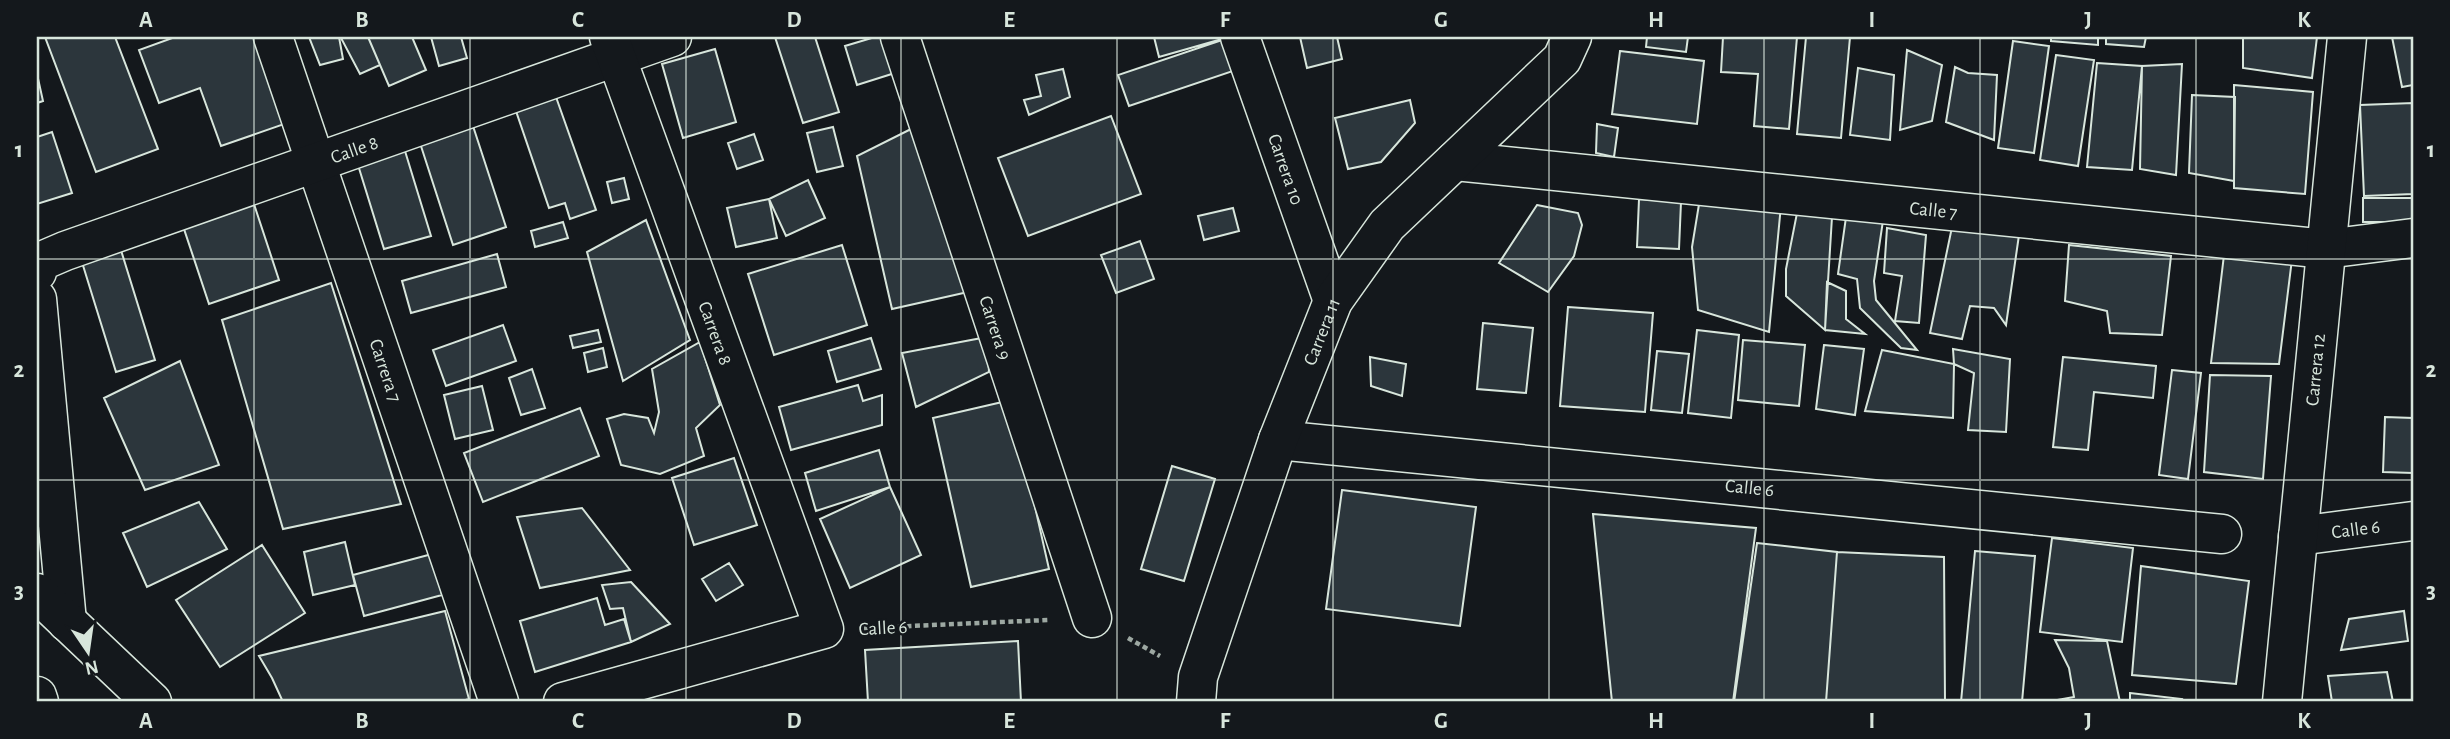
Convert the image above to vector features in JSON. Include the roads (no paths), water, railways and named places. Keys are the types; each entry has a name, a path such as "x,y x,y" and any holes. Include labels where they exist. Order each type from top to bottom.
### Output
{"street":[{"name":"Carrera 7","path":"273,37 499,702"},
{"name":"Calle 8","path":"37,263 316,163 612,47 672,37"},
{"name":"Carrera 9","path":"900,37 1092,618"},
{"name":"Carrera 10","path":"1240,37 1333,301"},
{"name":"Carrera 11","path":"1197,690 1278,440 1333,301 1387,225 1562,59 1572,37"},
{"name":"Carrera 12","path":"2281,702 2347,37"},
{"name":"Carrera 8","path":"563,702 824,629 612,47"},
{"name":"Calle 7","path":"1455,162 2326,249 2413,238"},
{"path":"37,263 37,272"},
{"path":"37,299 67,622"},
{"name":"Calle 6","path":"1278,440 2222,534"},
{"name":"Calle 6","path":"2298,536 2413,521"},
{"path":"37,593 152,702"},
{"path":"37,696 38,702"}]}
